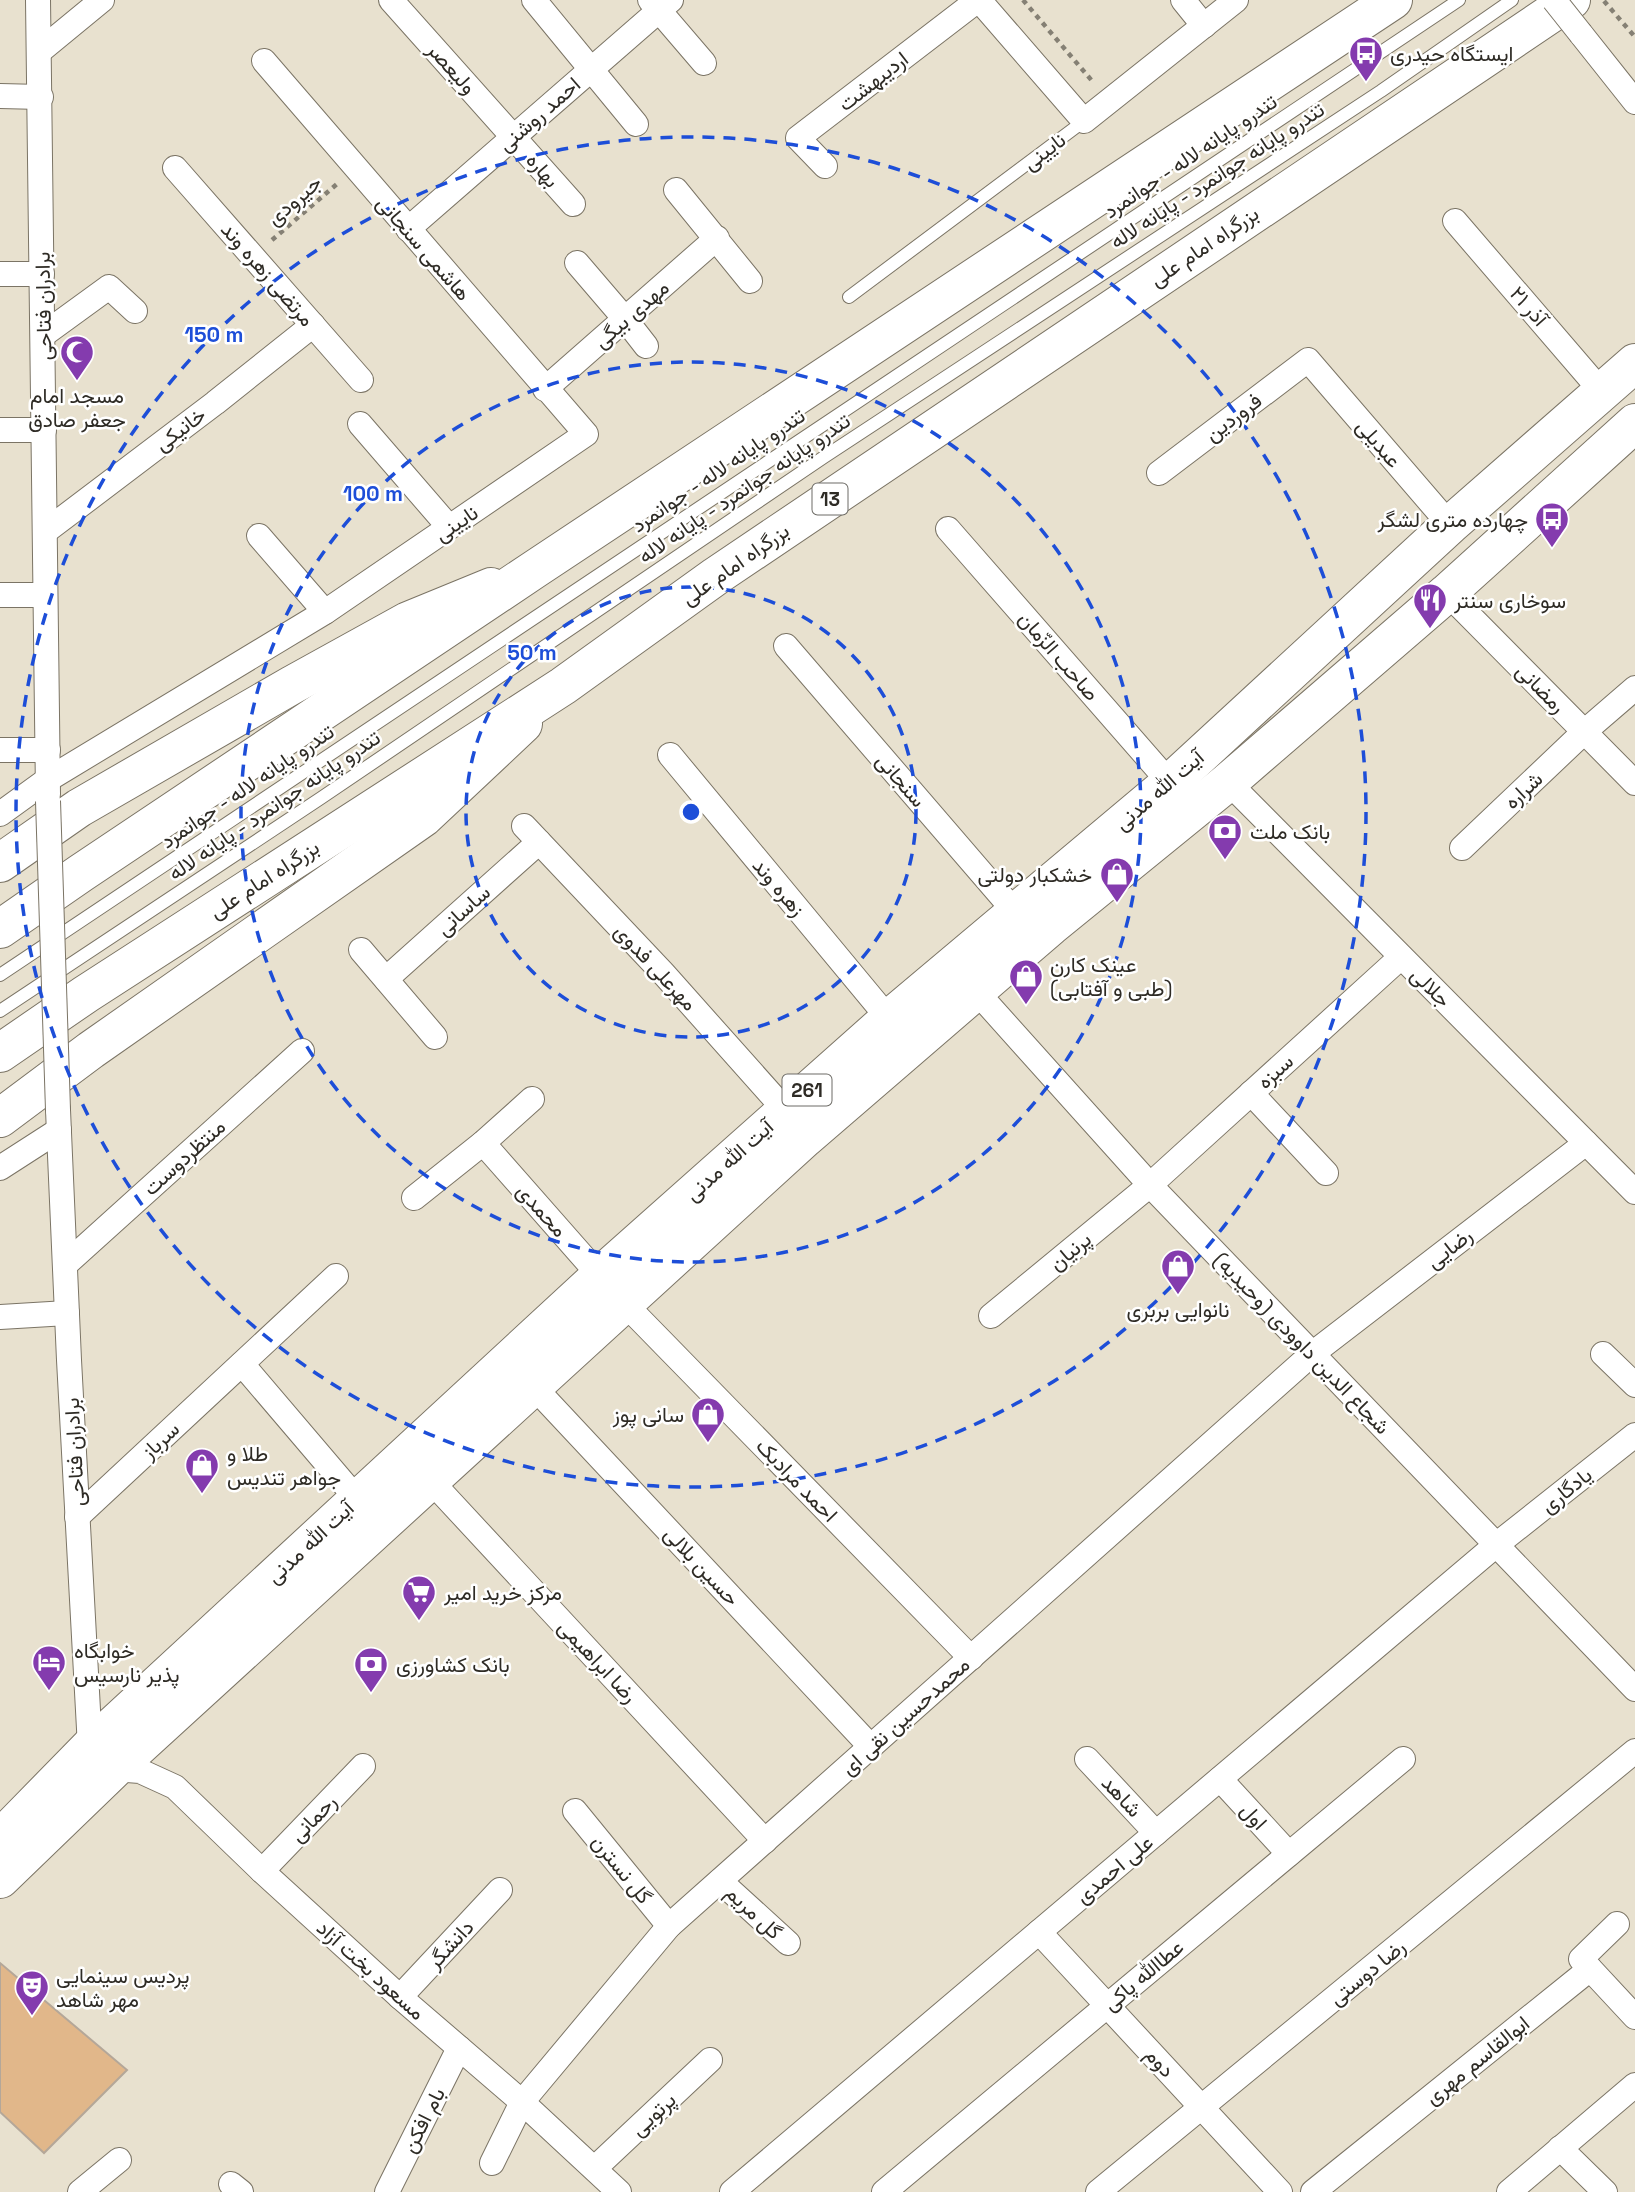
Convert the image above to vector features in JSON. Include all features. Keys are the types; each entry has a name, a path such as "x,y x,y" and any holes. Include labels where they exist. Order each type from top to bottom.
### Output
{"main road":[{"path":"0,929 535,569 1393,0"},
{"name":"بزرگراه امام علی","path":"0,1053 563,686 762,544 1576,17"},
{"name":"آیت الله مدنی","path":"0,1839 102,1758 431,1481 533,1386 612,1289 785,1110 889,1018 1170,783 1450,525 1635,363"},
{"name":"آیت الله مدنی","path":"0,1879 102,1758 357,1499 612,1289 805,1138 1051,926 1228,782 1447,593 1635,423"},
{"path":"0,863 79,808 397,628 535,569"},
{"path":"0,1118 91,1050 424,817 563,686"}],"street":[{"name":"برادران فتاحی","path":"38,0 48,791 60,1157 77,1517 102,1758"},
{"path":"40,51 102,0"},
{"name":"ولیعصر","path":"391,0 513,137"},
{"path":"534,0 636,124"},
{"path":"978,0 1084,121"},
{"name":"اردیبهشت","path":"825,166 798,138 978,0"},
{"path":"1183,0 1204,26"},
{"name":"نایینی","path":"1084,121 1237,0"},
{"path":"1554,0 1576,17 1635,102"},
{"path":"660,3 704,63"},
{"name":"احمد روشنی","path":"408,229 592,69 660,3"},
{"name":"هاشمی سنجانی","path":"264,61 586,434"},
{"path":"0,96 41,97"},
{"name":"بهاره","path":"513,137 573,204"},
{"name":"مرتضی زهره وند","path":"175,168 361,380"},
{"path":"676,190 750,281"},
{"name":"آذر ۲۱","path":"1455,221 1602,391"},
{"name":"مهدی بیگی","path":"545,389 716,238"},
{"path":"577,263 646,346"},
{"path":"0,274 42,274"},
{"path":"43,335 109,287 135,311"},
{"name":"خانیکی","path":"46,531 313,325"},
{"name":"فروردین","path":"1158,474 1308,360"},
{"name":"عبدیلی","path":"1308,360 1450,525"},
{"path":"360,424 449,527"},
{"path":"0,430 44,429"},
{"name":"نایینی","path":"0,814 48,791 325,612 586,434"},
{"name":"صاحب الزّمان","path":"947,529 1170,783"},
{"path":"259,536 325,612"},
{"name":"رمضانی","path":"1447,593 1635,783"},
{"path":"0,595 46,595"},
{"name":"سنجانی","path":"786,646 1016,913"},
{"name":"شراره","path":"1462,848 1584,732 1635,688"},
{"path":"0,750 48,750"},
{"name":"زهره وند","path":"670,755 889,1018"},
{"name":"جلالی","path":"1228,782 1635,1192"},
{"name":"ساسانی","path":"386,979 532,834"},
{"name":"مهرعلی فدوی","path":"532,834 663,973 785,1110"},
{"path":"361,950 435,1037"},
{"name":"سبزه","path":"1150,1185 1401,957"},
{"name":"شجاع الدین داوودی (وحیدیه)","path":"975,990 1150,1185 1635,1689"},
{"name":"منتظردوست","path":"66,1264 302,1051"},
{"path":"1251,1093 1326,1173"},
{"path":"414,1198 483,1143 532,1098"},
{"path":"0,1168 59,1120"},
{"name":"محمدی","path":"483,1143 612,1289"},
{"name":"رضایی","path":"1312,1354 1586,1143"},
{"name":"پرنیان","path":"991,1316 1150,1185"},
{"name":"سرباز","path":"77,1517 336,1276"},
{"name":"احمد مرادبک","path":"612,1289 971,1658"},
{"path":"0,1317 67,1313"},
{"name":"محمدحسین نقی ای","path":"492,2163 522,2102 669,1926 1312,1354"},
{"path":"1603,1354 1635,1385"},
{"path":"242,1364 357,1499"},
{"name":"حسین بلالی","path":"533,1386 871,1746"},
{"name":"یادگاری","path":"1496,1545 1634,1438"},
{"name":"رضا ابراهیمی","path":"431,1481 765,1841"},
{"name":"علی احمدی","path":"732,2192 1496,1545"},
{"name":"رضا دوستی","path":"1098,2192 1635,1751"},
{"name":"مسعود بخت آزاد","path":"102,1758 175,1787 400,1997 522,2102 619,2192"},
{"name":"شاهد","path":"1087,1759 1156,1833"},
{"name":"عطاالله پاکی","path":"884,2192 1403,1759"},
{"name":"رحمانی","path":"262,1871 363,1766"},
{"name":"اول","path":"1220,1779 1289,1854"},
{"name":"گل نسترن","path":"575,1811 669,1926"},
{"name":"گل مریم","path":"720,1881 788,1943"},
{"name":"دانشگر","path":"400,1997 500,1890"},
{"path":"1617,1924 1581,1959 1635,2017"},
{"name":"دوم","path":"1039,1932 1280,2192"},
{"name":"ابوالقاسم مهری","path":"1313,2192 1590,1969"},
{"name":"بام افکن","path":"387,2192 459,2048"},
{"name":"پرتویی","path":"595,2168 710,2060"},
{"path":"1509,2192 1635,2085"},
{"path":"1560,2148 1605,2192"},
{"path":"80,2192 119,2160"}],"lane":[{"name":"تندرو پایانه لاله - جوانمرد","path":"0,975 1459,0"},
{"name":"تندرو پایانه جوانمرد - پایانه لاله","path":"0,1011 321,798 812,464 1381,91 1512,0"},
{"name":"نایینی","path":"849,297 1084,121"}],"path":[{"path":"1023,0 1110,101"},
{"path":"1603,0 1635,37"},
{"name":"جیرودی","path":"253,257 356,168"}],"building":[{"name":"پردیس سینمایی مهر شاهد","path":"0,1963 127,2070 44,2153 0,2112"}],"place":[{"name":"ایستگاه حیدری","path":"1366,83"},
{"name":"مسجد امام جعفر صادق","path":"77,382"},
{"name":"چهارده متری لشگر","path":"1552,549"},
{"name":"سوخاری سنتر","path":"1430,630"},
{"name":"بانک ملت","path":"1225,861"},
{"name":"خشکبار دولتی","path":"1117,904"},
{"name":"عینک کارن (طبی و آفتابی)","path":"1026,1006"},
{"name":"نانوایی بربری","path":"1178,1296"},
{"name":"سانی پوز","path":"708,1444"},
{"name":"طلا و جواهر تندیس","path":"202,1495"},
{"name":"مرکز خرید امیر","path":"419,1622"},
{"name":"خوابگاه پذیر نارسیس","path":"49,1692"},
{"name":"بانک کشاورزی","path":"371,1694"},
{"name":"پردیس سینمایی مهر شاهد","path":"32,2017"}]}
